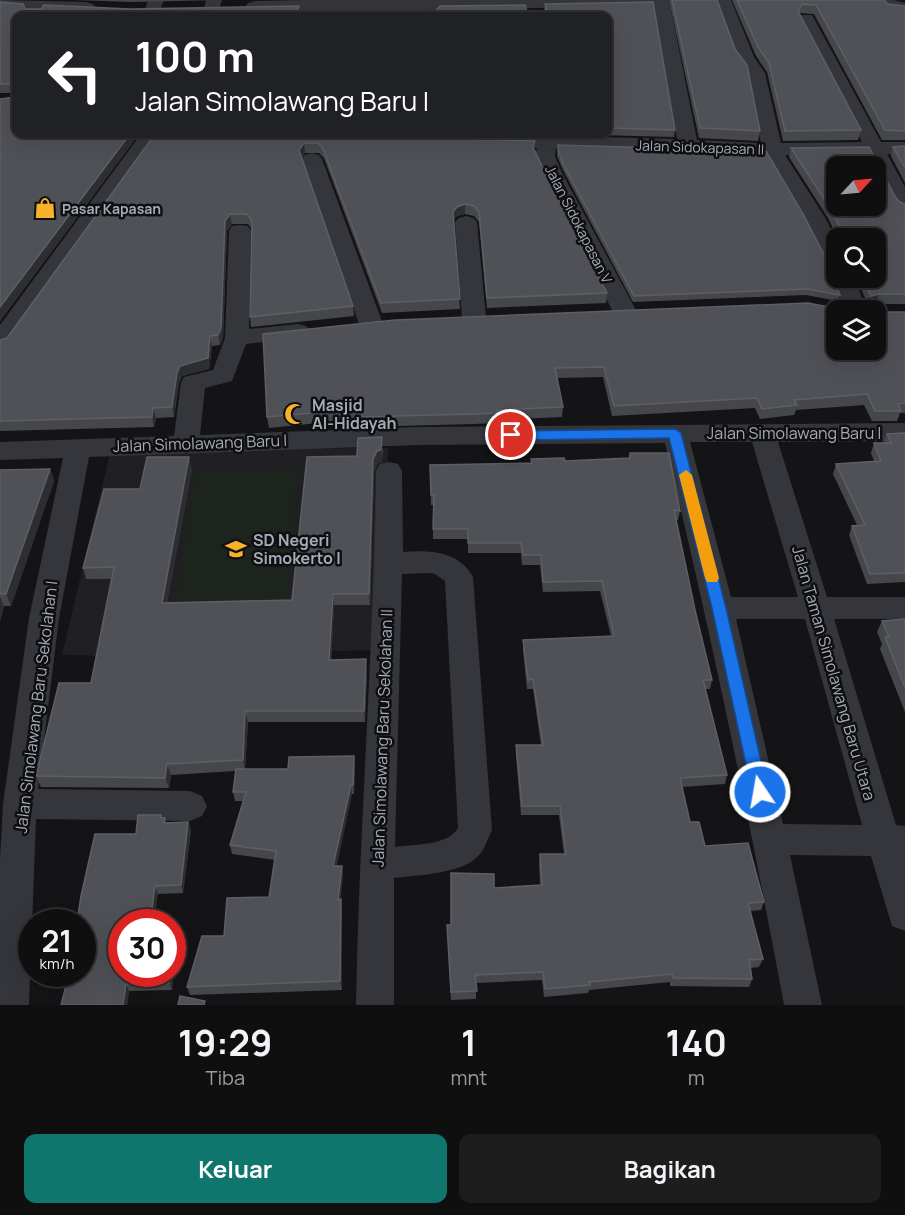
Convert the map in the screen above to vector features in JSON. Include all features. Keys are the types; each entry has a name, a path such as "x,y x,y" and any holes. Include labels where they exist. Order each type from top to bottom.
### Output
{"street":[{"path":"132,10 184,6 298,3 461,2 534,9 655,0"},
{"path":"661,0 687,146"},
{"path":"723,0 745,57 756,73 772,149 815,219 826,242"},
{"path":"885,0 892,7 905,8"},
{"path":"0,3 36,11 83,4 104,9"},
{"path":"806,19 905,206"},
{"path":"0,342 147,138"},
{"name":"Jalan Sidokapasan II","path":"447,138 458,140 549,138 772,149 905,148"},
{"name":"Jalan Sidokapasan V","path":"549,138 545,156 551,171 637,311 602,313"},
{"path":"312,159 360,325 395,321"},
{"path":"466,222 464,318 497,317"},
{"path":"186,443 193,383 223,375 237,338 240,231"},
{"path":"237,338 315,330"},
{"name":"Jalan Simolawang Baru I","path":"0,451 418,436 905,432"},
{"path":"675,433 719,608 770,838 803,1005"},
{"name":"Jalan Taman Simolawang Baru Utara","path":"762,433 816,608 894,841 905,914"},
{"name":"Jalan Simolawang Baru Sekolahan I","path":"10,1005 20,804 44,618 77,447"},
{"name":"Jalan Simolawang Baru Sekolahan II","path":"375,1005 377,865 390,564 389,471"},
{"path":"377,865 450,855 467,846 475,830 459,577 451,567 439,563 390,564"},
{"path":"719,608 905,608"},
{"path":"20,804 190,806"},
{"path":"770,838 894,841"}],"shaded area":[{"name":"SD Negeri Simokerto I","path":"388,448 382,650 124,656 62,655 111,449"},
{"path":"296,469 287,605 175,608 196,471"}],"building":[{"path":"672,0 717,0 735,49 747,65 760,131 700,128"},
{"path":"737,0 884,0 888,4 905,6 905,131 885,130 816,5 802,4 798,11 861,130 785,131 769,63 758,47"},
{"name":"Pasar Kapasan","path":"0,2 23,4 25,9 41,9 44,5 130,9 299,6 297,12 12,12 12,84 0,84"},
{"path":"653,2 675,130 612,128 612,12 544,12 545,4"},
{"path":"525,5 527,12 435,12 440,6"},
{"name":"Pasar Kapasan","path":"12,97 12,138 127,138 0,307 0,99"},
{"path":"152,138 453,138 535,141 533,147 540,162 607,293 487,298 479,212 474,206 465,204 457,207 453,212 460,299 381,303 323,149 318,143 304,143 299,150 353,306 250,317 252,221 247,214 230,214 225,221 221,328 218,335 210,336 208,358 180,366 172,407 153,408 152,417 0,421 0,340 7,338"},
{"path":"558,145 766,151 826,258 826,288 837,288 840,295 807,289 634,296 563,164"},
{"path":"905,146 905,168 893,147"},
{"path":"869,147 874,156 826,156 826,202 791,148"},
{"path":"886,179 896,198 905,204 905,294 871,296 867,288 886,288 886,228 840,228 834,216 886,216"},
{"path":"808,303 826,306 826,360 886,360 886,312 905,312 905,403 898,404 901,411 875,411 867,394 794,400 797,405 762,409 757,398 614,406 604,367 555,368 563,407 497,410 498,413 358,417 358,409 267,417 263,334 395,320"},
{"path":"905,433 905,573 870,574 852,526 865,525 836,464 881,461 874,443 891,443 887,434"},
{"path":"382,437 381,450 377,451 373,459 369,594 333,594 329,660 366,659 364,711 245,711 243,760 167,764 165,778 36,776 59,683 91,683 114,567 83,568 104,489 140,489 147,457 189,457 162,603 292,600 307,457 357,456 358,438"},
{"path":"630,453 669,453 680,511 674,510 712,680 703,680 727,775 680,778 690,822 699,822 705,846 748,843 764,902 748,903 763,959 749,960 752,979 673,978 672,974 545,989 543,972 475,975 477,991 451,992 447,925 451,925 451,873 494,874 494,888 542,885 540,854 566,854 560,806 522,806 516,745 543,745 533,679 528,680 523,640 614,636 602,581 543,582 541,555 523,555 521,543 468,543 468,529 433,529 434,495 431,495 430,465 532,463 531,459 564,458 565,461 630,458"},
{"path":"50,469 6,594 0,594 0,470"},
{"path":"905,619 905,688 885,637 889,637 882,621"},
{"path":"354,756 353,785 351,785 333,866 342,866 338,900 341,899 340,981 187,987 202,936 224,936 227,898 269,897 276,851 230,845 246,792 233,792 236,769 288,769 289,757"},
{"path":"138,815 161,815 161,818 165,818 164,823 188,822 181,885 155,886 152,909 108,909 108,987 126,987 123,1005 61,1005 66,987 96,987 96,909 79,909 95,834 136,834"},
{"path":"180,996 205,1001 204,1005 178,1005"}],"slow traffic":[{"path":"686,475 712,578"}],"place":[{"name":"Pasar Kapasan","path":"45,208"},
{"name":"Masjid Al-Hidayah","path":"295,414"},
{"name":"SD Negeri Simokerto I","path":"236,549"}],"route":[{"path":"511,435 675,433 719,608 760,792"}]}
